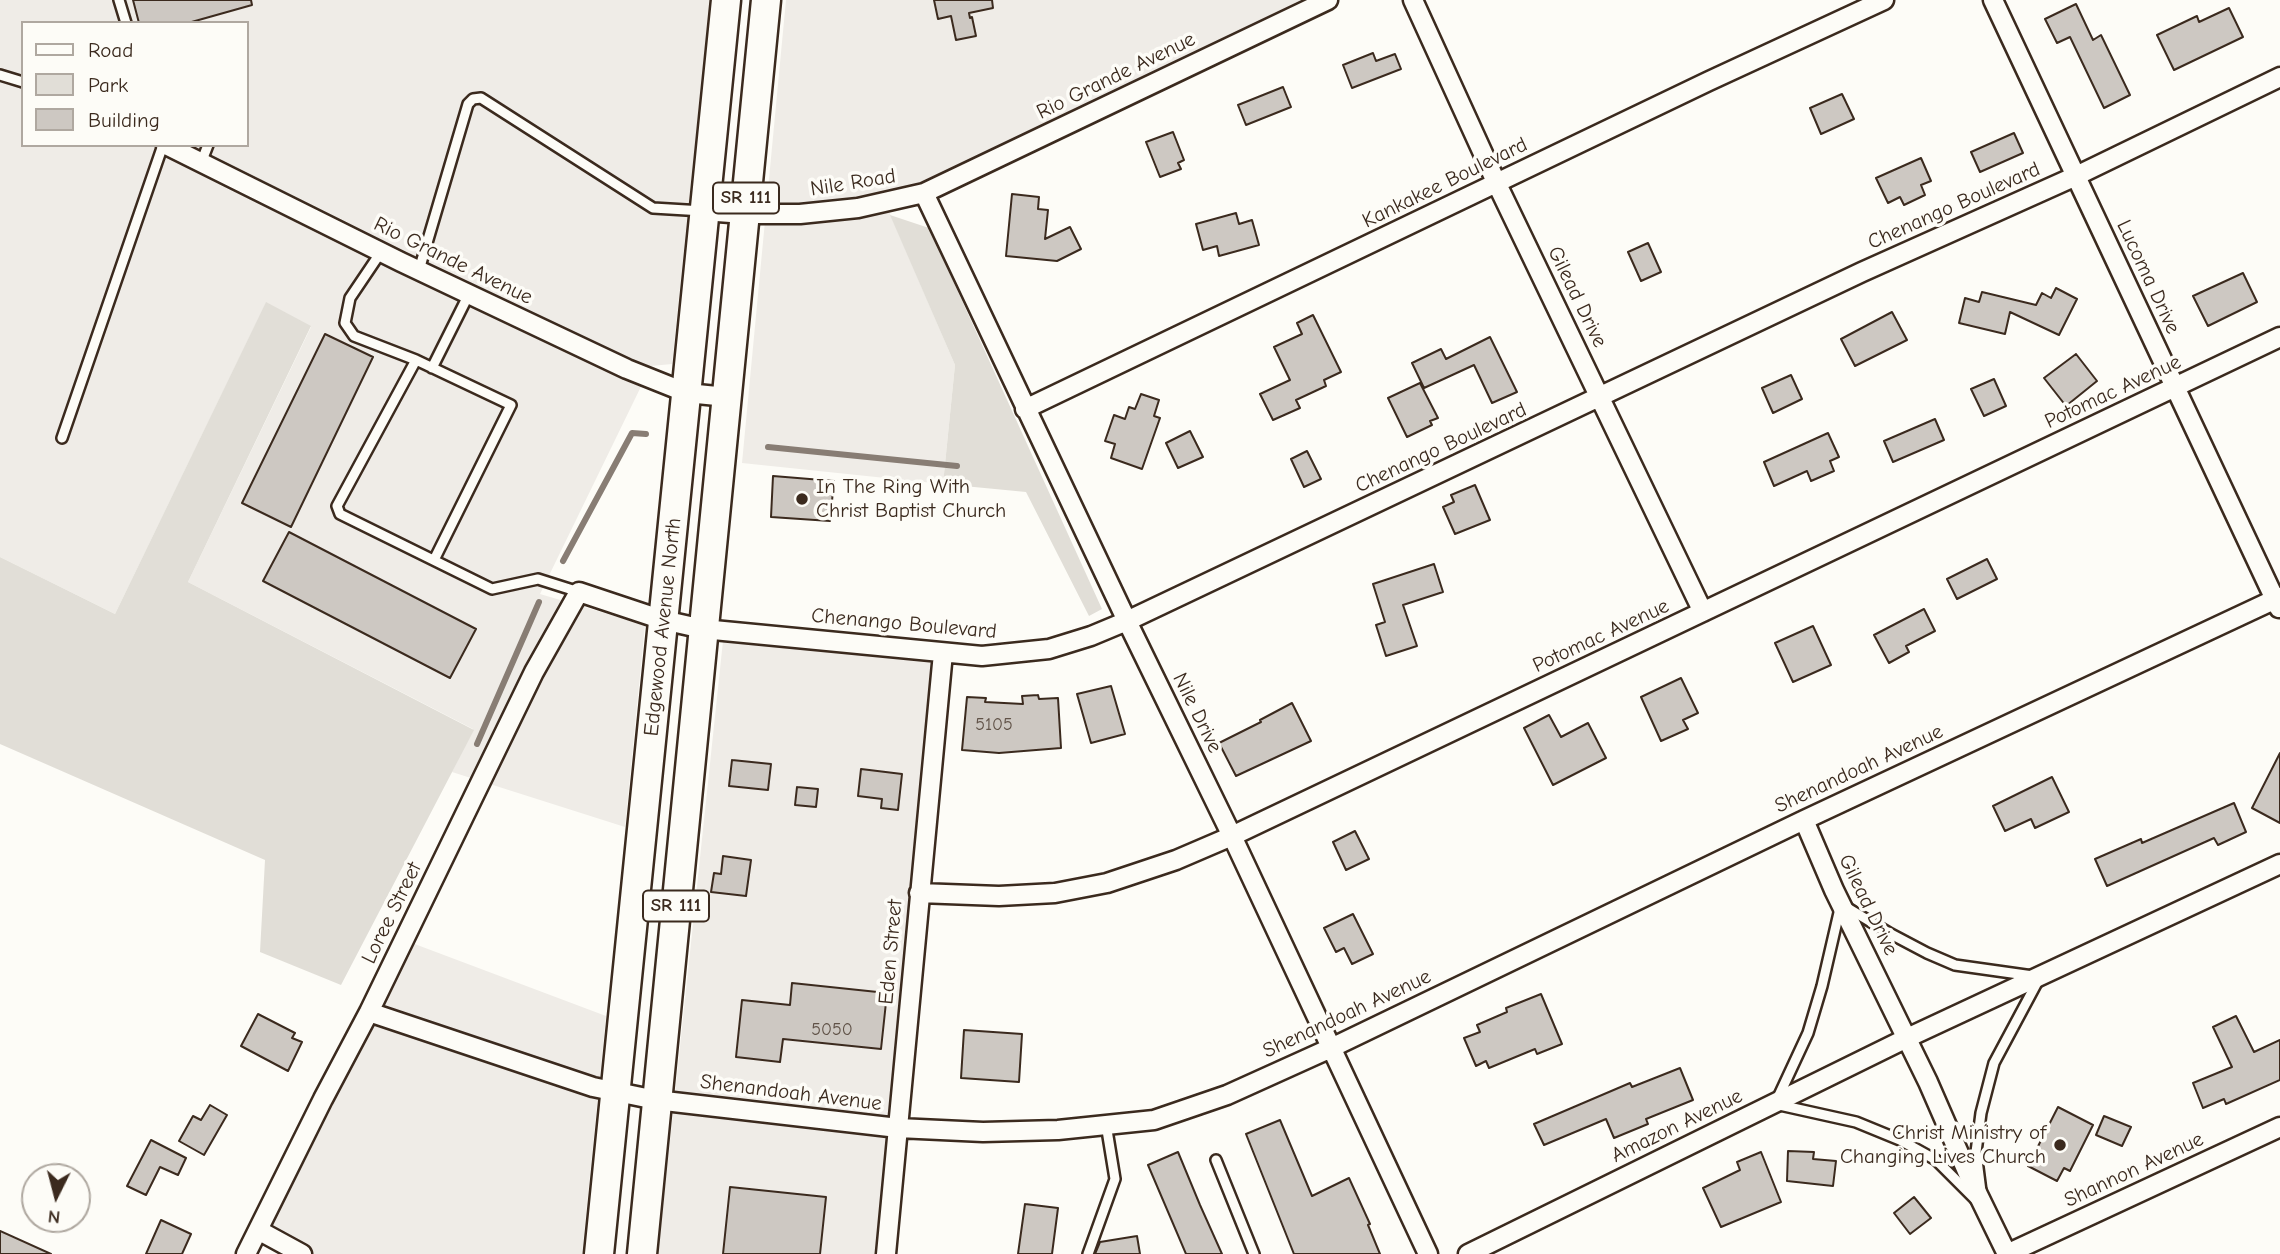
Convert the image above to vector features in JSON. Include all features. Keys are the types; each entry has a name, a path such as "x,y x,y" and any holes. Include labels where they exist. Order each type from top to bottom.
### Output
{"main road":[{"name":"Edgewood Avenue North","path":"599,1254 726,0"},
{"name":"Edgewood Avenue North","path":"642,1254 766,0"}],"street":[{"name":"Rio Grande Avenue","path":"924,193 1328,0"},
{"name":"Gilead Drive","path":"1413,0 1497,184 1703,612"},
{"name":"Kankakee Boulevard","path":"1025,409 1884,0"},
{"name":"Lucoma Drive","path":"1993,0 2174,388 2278,602"},
{"name":"Chenango Boulevard","path":"579,592 663,620 703,629 982,656 1049,649 1127,621 1850,278 2076,176 2280,77"},
{"name":"Rio Grande Avenue","path":"168,147 627,369 687,393 727,397"},
{"name":"Nile Road","path":"704,211 800,214 858,208 924,193"},
{"name":"Nile Drive","path":"924,193 1025,409 1232,836 1428,1254"},
{"name":"Potomac Avenue","path":"919,892 999,896 1055,893 1118,879 1177,860 2280,337"},
{"name":"Loree Street","path":"246,1254 369,1012 510,720 579,592"},
{"name":"Shenandoah Avenue","path":"369,1012 593,1087 656,1100 898,1128 983,1132 1058,1130 1154,1120 1227,1095 1331,1048 1804,820 2278,602"},
{"name":"Eden Street","path":"886,1254 943,653"},
{"name":"Gilead Drive","path":"1804,820 1841,904 1907,1038"},
{"name":"Amazon Avenue","path":"1468,1254 1907,1038 2280,864"},
{"path":"1907,1038 2007,1254"},
{"name":"Shannon Avenue","path":"2007,1254 2280,1127"},
{"path":"258,1230 302,1254"}],"lane":[{"path":"119,0 124,21"},
{"path":"0,75 21,81"},
{"path":"419,270 467,104 473,99 481,98 653,208 704,211"},
{"path":"62,438 163,147"},
{"path":"201,163 207,147"},
{"path":"381,252 350,298 345,323 354,336 416,360 511,405 434,560"},
{"path":"432,368 469,294"},
{"path":"416,360 337,506 340,514 492,589 538,579 579,592"},
{"path":"1841,904 1903,941 1955,965 2040,977 1994,1063 1981,1113 1976,1152 1983,1207 1936,1160 1900,1140 1856,1122 1775,1104 1808,1033 1841,904"},
{"path":"1088,1254 1115,1179 1106,1125"},
{"path":"1216,1160 1254,1254"}],"shaded area":[{"path":"0,0 710,0 672,364 651,366 540,594 645,625 625,827 452,772 473,729 188,582 311,327 266,303 115,614 0,557"},
{"path":"786,0 1304,0 921,185 882,195 955,365 943,484 742,463"},
{"path":"725,622 936,640 877,1254 658,1254"},
{"path":"412,943 606,1016 582,1254 286,1254 247,1231 359,1010"}],"green space":[{"path":"890,215 929,228 1102,609 1089,616 1026,492 943,484 955,365"},
{"path":"266,302 311,326 188,582 474,730 341,985 260,952 265,860 0,744 0,557 115,614"}],"building":[{"path":"133,0 251,0 252,5 195,21 138,21"},
{"path":"934,0 992,0 993,8 969,13 976,36 956,40 951,16 938,19"},
{"path":"2076,4 2093,40 2101,35 2130,95 2104,108 2070,37 2057,43 2045,19"},
{"path":"2229,8 2243,37 2174,70 2157,35 2197,16 2199,22"},
{"path":"1373,53 1376,61 1395,54 1401,69 1352,88 1343,65"},
{"path":"1283,87 1291,107 1246,125 1238,105"},
{"path":"1842,94 1854,119 1821,134 1810,108"},
{"path":"1173,132 1184,160 1178,163 1181,169 1160,177 1146,142"},
{"path":"2014,133 2023,153 1980,172 1971,152"},
{"path":"1921,158 1931,181 1921,185 1925,195 1904,205 1900,197 1888,203 1876,178"},
{"path":"1012,194 1039,197 1038,209 1048,210 1045,239 1070,227 1081,249 1057,261 1006,256"},
{"path":"1236,213 1239,224 1252,220 1259,245 1219,256 1217,246 1203,250 1196,224"},
{"path":"1648,243 1661,272 1641,281 1628,252"},
{"path":"2243,273 2257,302 2208,326 2193,296"},
{"path":"2056,288 2077,299 2059,335 2010,312 2005,334 1959,323 1965,298 1979,302 1982,292 2036,305 2042,293 2051,298"},
{"path":"1892,312 1907,340 1855,366 1841,339"},
{"path":"1313,315 1341,372 1324,380 1326,386 1296,400 1300,408 1273,420 1260,394 1290,380 1274,347 1302,334 1297,323"},
{"path":"325,334 373,357 291,527 242,503"},
{"path":"1490,337 1517,392 1492,403 1474,365 1424,388 1412,363 1441,349 1446,359"},
{"path":"2076,354 2097,381 2066,406 2044,378"},
{"path":"1791,375 1802,399 1773,413 1762,388"},
{"path":"1994,379 2006,406 1984,416 1971,389"},
{"path":"1420,383 1438,418 1430,421 1432,425 1407,437 1388,398"},
{"path":"1141,394 1159,400 1154,416 1160,418 1142,469 1111,458 1115,444 1105,441 1114,415 1125,419 1129,407 1135,409"},
{"path":"1935,419 1944,440 1893,462 1884,441"},
{"path":"1190,431 1203,457 1178,468 1166,443"},
{"path":"1828,433 1839,457 1830,461 1834,471 1811,481 1807,471 1774,486 1764,462"},
{"path":"1307,451 1321,479 1304,487 1291,459"},
{"name":"In The Ring With Christ Baptist Church","path":"773,476 834,481 830,521 771,517"},
{"path":"1475,485 1490,520 1455,534 1443,507 1454,502 1451,495"},
{"path":"289,532 476,629 450,678 263,581"},
{"path":"1987,559 1997,579 1957,599 1947,579"},
{"path":"1434,564 1443,592 1403,605 1417,646 1386,656 1376,625 1385,622 1373,584"},
{"path":"1924,609 1935,631 1906,646 1909,652 1889,663 1874,635"},
{"path":"1813,626 1831,665 1793,682 1775,643"},
{"path":"1681,678 1698,713 1683,720 1688,729 1661,741 1641,697"},
{"path":"1111,686 1125,734 1091,743 1077,694"},
{"path":"1038,695 1039,699 1058,698 1061,748 999,753 962,750 967,697 986,698 985,702 1023,704 1022,696"},
{"path":"1292,703 1311,741 1236,776 1219,743"},
{"path":"1549,715 1561,737 1588,723 1606,758 1553,785 1524,728"},
{"path":"2280,753 2280,823 2252,808"},
{"path":"732,760 771,764 768,790 729,786"},
{"path":"861,769 902,774 898,810 881,808 882,799 858,796"},
{"path":"2052,777 2069,812 2035,828 2031,819 2005,831 1993,806"},
{"path":"797,787 818,789 816,807 795,805"},
{"path":"2234,803 2246,832 2218,845 2214,838 2107,886 2095,859 2141,839 2142,843"},
{"path":"1355,831 1369,859 1346,870 1333,842"},
{"path":"723,856 751,860 746,896 711,892 714,873 721,874"},
{"path":"1353,914 1373,954 1352,964 1344,948 1336,952 1324,928"},
{"path":"792,983 887,993 881,1049 783,1039 780,1062 736,1057 742,1000 790,1005"},
{"path":"1541,994 1562,1044 1537,1054 1535,1049 1489,1068 1486,1061 1476,1066 1464,1038 1480,1032 1477,1025 1507,1012 1506,1008"},
{"path":"258,1014 295,1033 292,1038 302,1042 288,1071 241,1046"},
{"path":"2236,1016 2254,1052 2280,1040 2280,1080 2226,1104 2224,1099 2203,1108 2193,1083 2232,1067 2213,1027"},
{"path":"964,1030 1022,1034 1019,1082 961,1078"},
{"path":"1680,1068 1693,1100 1646,1119 1648,1124 1614,1138 1606,1119 1544,1145 1534,1124 1630,1083 1632,1087"},
{"path":"210,1105 227,1115 204,1155 179,1141 193,1116 201,1120"},
{"name":"Christ Ministry of Changing Lives Church","path":"2058,1107 2093,1125 2070,1171 2064,1168 2057,1181 2028,1166"},
{"path":"2104,1116 2131,1127 2122,1146 2096,1135"},
{"path":"1280,1120 1312,1196 1349,1178 1380,1254 1294,1254 1246,1134"},
{"path":"151,1140 186,1158 178,1175 160,1167 146,1195 127,1186"},
{"path":"1788,1151 1814,1152 1813,1159 1836,1161 1833,1186 1787,1181"},
{"path":"1178,1152 1222,1254 1186,1254 1148,1165"},
{"path":"1761,1152 1781,1202 1721,1227 1703,1188 1740,1170 1737,1162"},
{"path":"730,1187 826,1197 820,1254 723,1254"},
{"path":"1914,1197 1931,1218 1910,1234 1894,1213"},
{"path":"1025,1204 1058,1208 1052,1254 1018,1254"},
{"path":"161,1220 191,1234 182,1254 146,1254"},
{"path":"0,1231 51,1254 0,1254"},
{"path":"1137,1236 1140,1254 1095,1254 1100,1242"}],"waterway":[{"path":"563,561 632,433 646,434"},
{"path":"768,447 957,466"},
{"path":"477,744 539,602"}],"place":[{"name":"In The Ring With Christ Baptist Church","path":"802,499"},
{"name":"Christ Ministry of Changing Lives Church","path":"2060,1145"}]}
